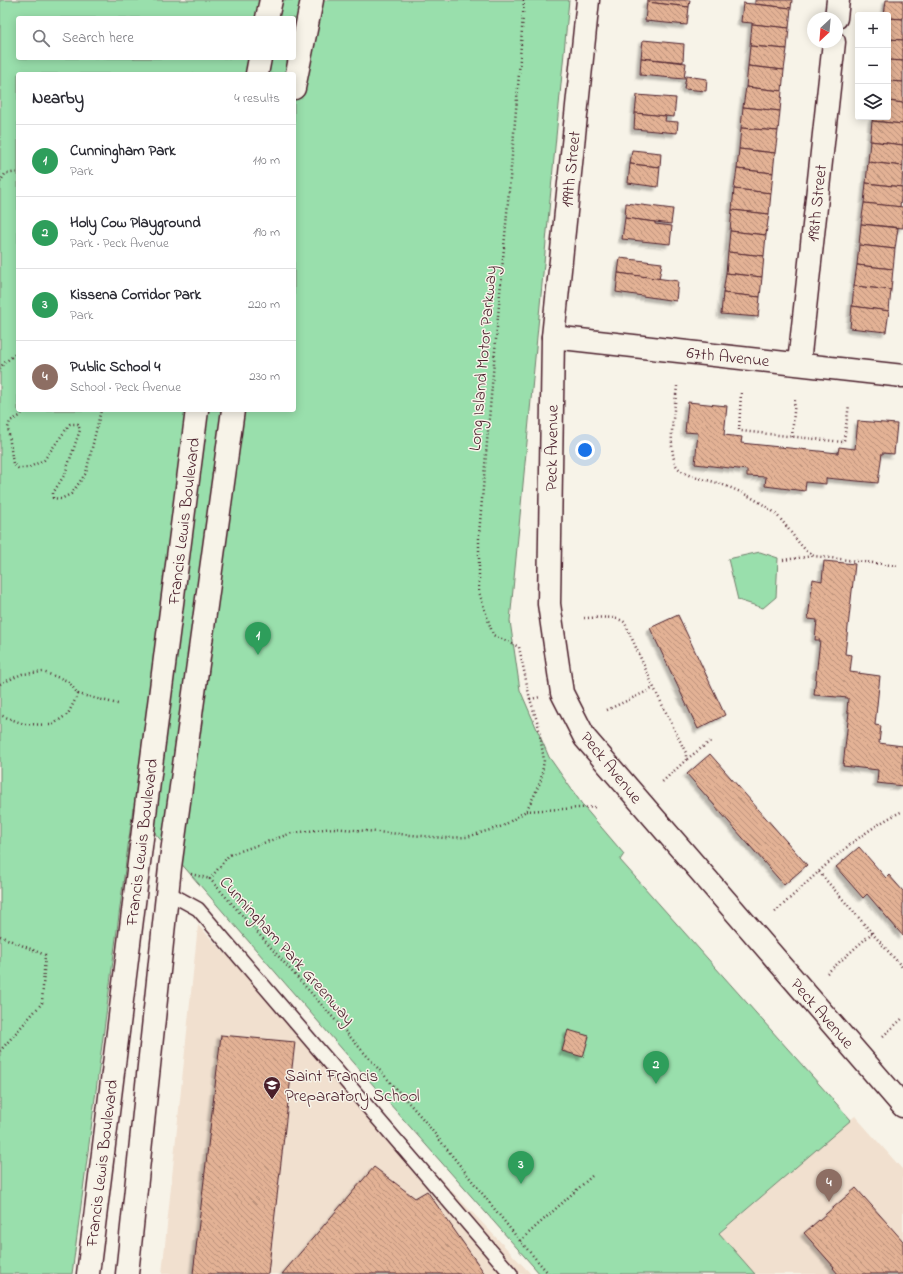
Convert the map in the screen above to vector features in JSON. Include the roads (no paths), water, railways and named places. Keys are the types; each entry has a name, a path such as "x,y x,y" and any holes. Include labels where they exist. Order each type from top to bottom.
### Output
{"street":[{"path":"267,16 271,0"},
{"path":"296,78 312,0"},
{"name":"199th Street","path":"553,337 588,0"},
{"path":"837,12 838,0"},
{"name":"198th Street","path":"799,363 833,48"},
{"path":"257,72 260,60"},
{"name":"67th Avenue","path":"553,337 799,363 903,376"},
{"name":"Peck Avenue","path":"553,337 550,604 562,693 585,738 903,1106"},
{"name":"Francis Lewis Boulevard","path":"88,1274 197,412"},
{"name":"Francis Lewis Boulevard","path":"127,1274 170,867 233,412"}],"lane":[{"path":"167,892 198,909 511,1274"}],"place":[{"name":"Cunningham Park","path":"258,655"},
{"name":"Holy Cow Playground","path":"656,1084"},
{"name":"Saint Francis Preparatory School","path":"272,1100"},
{"name":"Kissena Corridor Park","path":"521,1184"},
{"name":"Public School 4","path":"829,1202"}]}
